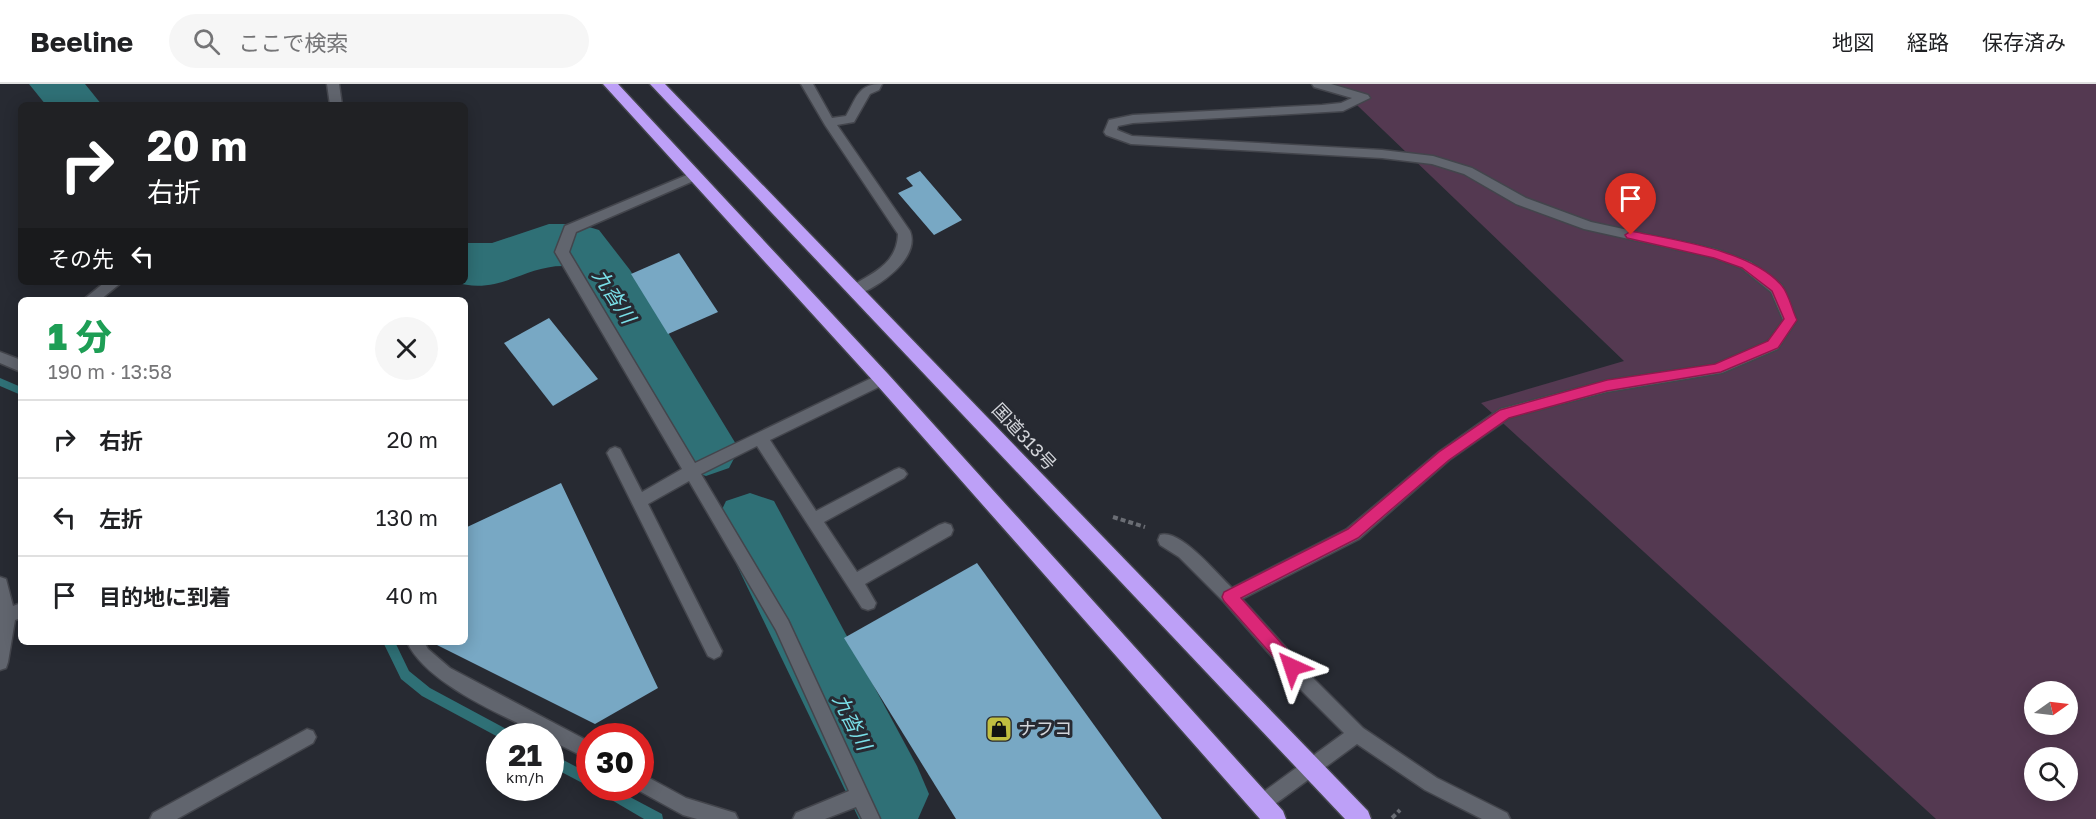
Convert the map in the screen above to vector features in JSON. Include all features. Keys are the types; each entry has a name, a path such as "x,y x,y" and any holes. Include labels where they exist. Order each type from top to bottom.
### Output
{"highway":[{"path":"610,84 882,380 1275,819"},
{"name":"国道313号","path":"657,84 1360,819"}],"street":[{"path":"333,84 336,102"},
{"path":"807,84 829,122 906,234 906,248 899,259 887,271 856,290"},
{"path":"829,122 850,119 866,90 875,87 876,84"},
{"path":"1230,597 1353,534 1444,456 1505,414 1607,386 1717,369 1773,345 1790,320 1777,289 1746,265 1716,254 1588,226 1521,201 1468,171 1433,160 1382,154 1131,140 1110,132 1113,123 1133,119 1322,110 1343,107 1364,98 1318,84"},
{"path":"694,176 580,224 570,230 564,245 782,625 871,819"},
{"path":"94,297 111,285"},
{"path":"0,357 18,365"},
{"path":"639,501 693,471 882,380"},
{"path":"760,438 868,603"},
{"path":"615,453 714,651"},
{"path":"813,520 899,474"},
{"path":"854,582 945,531"},
{"path":"1166,540 1185,552 1230,597 1308,685 1357,734 1431,784 1501,819"},
{"path":"0,662 14,613 1,591"},
{"path":"417,645 422,654 444,674 576,745"},
{"path":"1261,804 1357,734"},
{"path":"159,819 307,737"},
{"path":"654,790 683,806 729,819"},
{"path":"802,819 860,796"}],"path":[{"path":"1113,517 1139,523 1166,540"},
{"path":"1392,818 1400,810"}],"shaded area":[{"path":"1335,84 2096,84 2096,819 1936,819 1481,403 1624,361"}],"building":[{"path":"920,171 962,220 934,235 898,193 913,186 906,178"},
{"path":"679,253 718,312 668,334 631,274"},
{"path":"549,318 598,379 553,406 504,343"},
{"path":"561,483 658,688 593,723 437,645 468,645 468,527"},
{"name":"ナフコ","path":"977,563 1162,819 956,819 844,638"}],"waterway":[{"name":"九沓川","path":"55,84 73,102"},
{"name":"九沓川","path":"468,264 494,264 549,245 579,245 609,285 706,449"},
{"path":"0,382 18,390"},
{"name":"九沓川","path":"750,522 889,794"},
{"path":"390,645 405,675 426,692 486,724"},
{"path":"564,767 576,773"},
{"path":"878,800 889,794 903,819"},
{"path":"625,801 657,819"}],"place":[{"name":"ナフコ","path":"999,729"}],"route":[{"path":"1292,667 1230,597 1353,534 1444,456 1505,414 1607,386 1717,369 1773,345 1790,320 1777,289 1746,265 1716,254 1631,235"}]}
